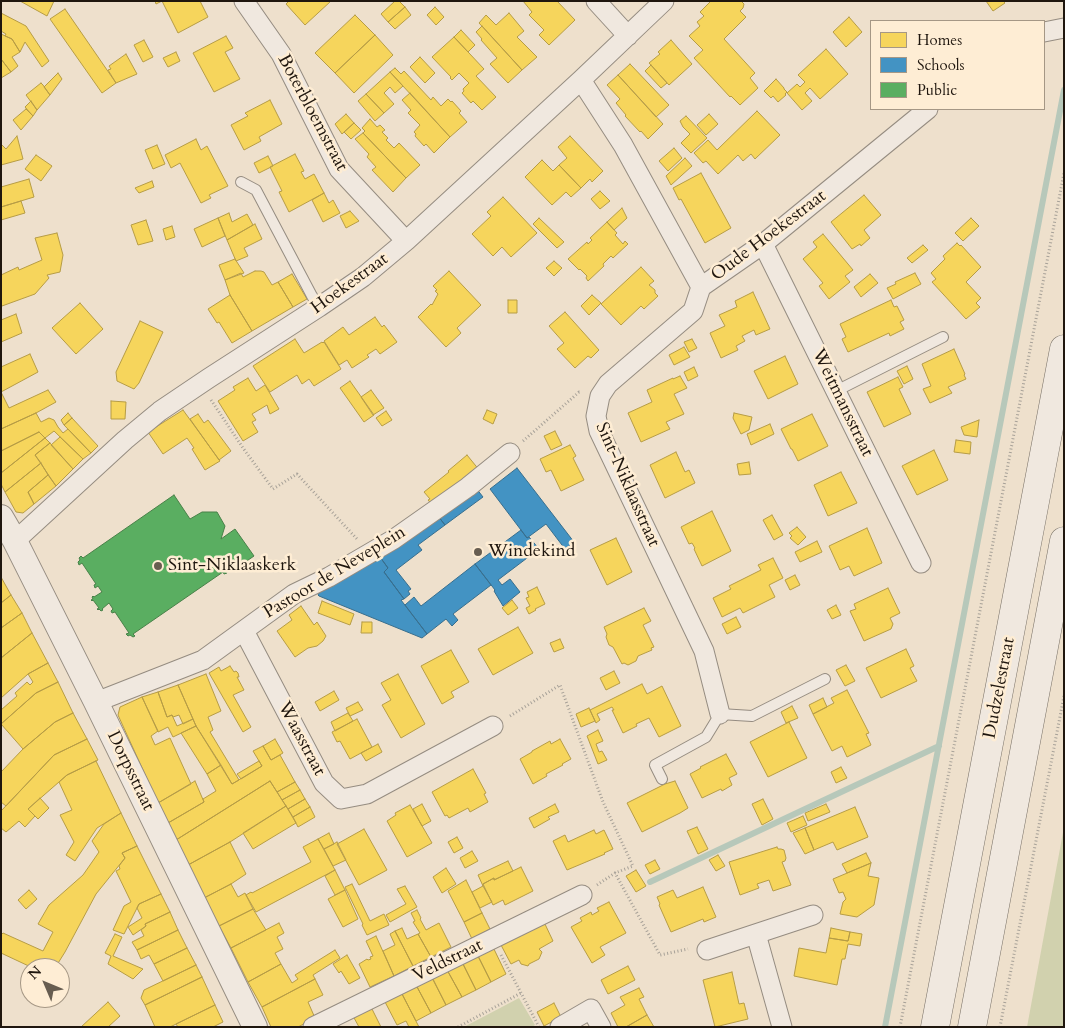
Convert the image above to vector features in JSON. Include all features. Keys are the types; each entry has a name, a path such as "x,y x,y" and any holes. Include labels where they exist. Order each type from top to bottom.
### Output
{"main road":[{"name":"Dudzelestraat","path":"935,1027 1064,349"},
{"name":"Dudzelestraat","path":"972,1027 1064,541"}],"street":[{"name":"Boterbloemstraat","path":"244,1 281,54 339,170 406,241"},
{"path":"596,1 628,36"},
{"name":"Hoekestraat","path":"15,541 125,440 160,411 319,308 363,277 406,241 664,1"},
{"path":"1045,32 1064,28"},
{"name":"Oude Hoekestraat","path":"581,80 623,145 701,287 763,244 927,110"},
{"name":"Weitmansstraat","path":"763,244 921,563"},
{"name":"Sint-Niklaasstraat","path":"701,287 693,311 608,384 600,396 596,416 599,431 704,651 720,714"},
{"name":"Pastoor de Neveplein","path":"96,702 203,660 294,594 330,577 394,539 468,487 510,453"},
{"name":"Dorpsstraat","path":"1,517 96,702 255,1027"},
{"name":"Waasstraat","path":"244,631 324,782 341,799 367,794 493,726"},
{"name":"Veldstraat","path":"313,1027 582,895"},
{"path":"707,950 813,914"},
{"path":"756,934 782,1027"},
{"path":"560,1027 591,1009 601,1027"}],"lane":[{"path":"241,182 256,190 319,308"},
{"path":"836,391 942,337"},
{"path":"662,779 655,765 706,737 720,714 752,716 825,679"}],"path":[{"path":"900,1027 1064,173"},
{"path":"200,384 273,489 297,474 369,553"},
{"path":"510,453 579,392 600,396"},
{"path":"493,726 560,685 604,802 633,866 615,873 582,895"},
{"path":"1000,1027 1064,696"},
{"path":"615,873 660,955 702,946 707,950"},
{"path":"492,939 539,1027"},
{"path":"458,1027 521,993"}],"green space":[{"path":"1064,827 1064,1027 1027,1027"},
{"path":"519,998 535,1025 532,1027 464,1027"}],"building: Homes":[{"path":"20,1 54,1 47,16"},
{"path":"162,1 200,1 208,17 178,33"},
{"path":"289,1 331,1 305,25 286,4"},
{"path":"395,1 399,1 405,7 388,22 381,14"},
{"path":"523,1 557,1 575,20 549,45 539,35 544,30 529,15 532,12"},
{"path":"711,1 741,1 744,4 740,11 746,17 724,39 755,73 750,78 758,88 740,105 730,97 694,58 703,50 689,36 700,26 697,22 704,16 700,12"},
{"path":"986,1 1003,1 1005,3 993,11"},
{"path":"405,7 411,15 395,29 388,22"},
{"path":"435,7 444,17 436,25 427,15"},
{"path":"65,9 116,83 102,93 50,19"},
{"path":"1,13 26,26 49,61 42,67 25,42 20,52 12,39 5,36 6,34 1,31"},
{"path":"509,13 524,31 517,37 537,57 522,70 479,23 486,15 496,25"},
{"path":"355,15 375,35 335,73 315,53"},
{"path":"849,17 862,32 846,47 833,32"},
{"path":"482,26 522,70 508,83 490,64 497,58 476,32"},
{"path":"461,30 475,45 468,52 454,37"},
{"path":"1,34 12,39 20,52 12,57 18,66 11,72 1,59"},
{"path":"375,35 393,55 354,93 335,73"},
{"path":"226,36 233,48 225,52 240,79 214,92 193,53"},
{"path":"454,37 484,69 476,76 496,97 482,110 473,101 471,103 462,93 469,83 459,73 452,80 432,57"},
{"path":"144,40 153,57 143,62 134,45"},
{"path":"671,40 692,64 669,85 649,63 660,54 658,52"},
{"path":"826,49 848,74 820,99 810,88 805,93 812,101 802,110 787,93 797,84 800,87 805,82 798,75"},
{"path":"176,52 180,61 168,67 163,58"},
{"path":"126,54 137,74 116,83 108,70 111,69 109,66"},
{"path":"420,57 435,73 425,83 410,67"},
{"path":"1,59 11,72 1,78"},
{"path":"630,64 669,105 656,117 618,75"},
{"path":"651,65 667,83 661,88 645,71"},
{"path":"395,68 401,74 404,71 431,100 433,97 441,106 448,99 452,101 461,111 459,113 467,122 450,137 390,72"},
{"path":"390,72 403,86 395,93 390,87 384,93 394,104 384,113 366,94"},
{"path":"58,73 62,79 50,95 44,87"},
{"path":"618,75 663,124 648,139 625,116 616,103 620,99 607,85"},
{"path":"776,79 787,92 778,102 773,96 771,98 764,91"},
{"path":"41,83 50,95 37,110 26,95"},
{"path":"410,93 450,137 434,153 415,136 414,132 420,125 408,113 411,110 402,100"},
{"path":"366,94 384,113 375,121 358,101"},
{"path":"270,100 282,124 259,137 261,141 244,150 231,125 248,116 245,113"},
{"path":"31,101 37,110 33,116 25,107"},
{"path":"26,109 33,116 21,130 13,120"},
{"path":"757,111 780,135 755,159 751,154 743,161 738,155 718,174 706,161 703,163 694,153 708,140 717,150"},
{"path":"346,114 354,123 342,134 335,124"},
{"path":"709,114 718,124 706,135 697,125"},
{"path":"686,116 707,138 691,153 681,143 690,134 680,121"},
{"path":"370,119 377,127 380,125 385,130 382,132 388,138 386,140 394,148 399,143 420,165 406,178 363,133 365,131 362,128"},
{"path":"354,123 361,130 351,139 344,132"},
{"path":"363,133 406,178 393,192 372,170 376,167 367,157 369,154 355,139"},
{"path":"17,136 23,159 1,165 1,144 6,149"},
{"path":"570,136 603,171 592,182 590,179 581,188 559,165 567,158 558,147"},
{"path":"196,139 201,150 207,146 228,186 209,195 211,198 201,203 180,163 171,168 165,155"},
{"path":"157,145 165,164 153,169 145,150"},
{"path":"674,148 682,158 668,171 659,161"},
{"path":"295,154 304,171 301,172 305,179 314,174 324,193 289,212 279,192 282,191 270,167"},
{"path":"36,155 52,166 41,181 25,169"},
{"path":"268,156 273,166 259,173 254,163"},
{"path":"685,158 692,166 671,185 666,176"},
{"path":"542,160 553,171 559,165 581,188 571,197 566,192 552,205 525,177"},
{"path":"701,173 731,228 705,243 673,188"},
{"path":"29,179 34,197 1,207 1,187"},
{"path":"152,181 154,187 139,193 135,188"},
{"path":"600,191 610,201 600,209 591,199"},
{"path":"324,193 329,203 333,200 340,213 323,222 312,200"},
{"path":"864,195 881,215 864,230 870,238 861,246 860,244 852,249 831,222"},
{"path":"503,197 537,233 511,257 502,247 493,256 472,234 491,216 487,212"},
{"path":"21,201 25,213 1,220 1,207"},
{"path":"622,208 627,218 614,230 607,222"},
{"path":"350,211 359,221 346,228 340,216"},
{"path":"229,213 232,222 247,214 253,225 227,240 218,218"},
{"path":"218,218 225,236 202,247 194,229"},
{"path":"539,218 564,242 557,248 533,224"},
{"path":"971,218 979,226 963,241 955,233"},
{"path":"146,220 153,241 138,245 131,225"},
{"path":"607,222 617,233 615,235 623,244 625,241 628,244 613,258 611,256 603,264 604,266 588,281 587,276 568,259 587,242 588,244 592,240 590,238"},
{"path":"255,224 262,239 244,248 248,256 236,261 227,240"},
{"path":"172,226 175,237 166,240 163,229"},
{"path":"57,233 63,255 60,272 47,275 49,278 35,294 2,306 1,275 18,267 19,270 42,260 35,238"},
{"path":"823,234 853,270 845,276 850,282 829,299 819,286 823,283 803,259 817,247 813,242"},
{"path":"957,243 981,267 966,282 981,298 976,303 980,307 966,319 932,282 936,279 931,273 945,259 943,256"},
{"path":"923,245 928,250 912,263 907,258"},
{"path":"235,259 244,273 225,280 219,265"},
{"path":"554,261 562,268 554,276 546,268"},
{"path":"641,267 654,281 649,285 658,296 644,309 641,306 621,325 601,304"},
{"path":"255,271 264,272 272,285 278,282 293,307 252,331 230,295 225,280 241,273 243,277"},
{"path":"449,271 481,305 457,328 461,333 446,347 418,317 432,305 438,294 433,286"},
{"path":"915,273 921,284 893,299 887,288 896,284 895,282"},
{"path":"292,274 307,299 293,307 278,282"},
{"path":"870,274 878,283 861,297 854,287"},
{"path":"753,292 770,329 756,335 754,330 742,336 745,341 736,346 738,350 721,358 710,333 725,326 719,315 737,307 735,301"},
{"path":"230,295 252,331 232,343 208,309"},
{"path":"592,295 601,303 589,315 581,306"},
{"path":"508,300 517,300 517,313 508,313"},
{"path":"891,300 894,307 897,306 904,320 900,322 904,329 890,336 889,333 848,352 842,339 846,337 840,324"},
{"path":"80,303 103,329 76,354 52,328"},
{"path":"565,312 599,350 591,358 588,356 575,368 557,349 564,343 549,326"},
{"path":"16,314 22,333 1,342 1,320"},
{"path":"375,317 397,342 380,354 376,349 367,355 369,357 352,368 347,360 339,365 324,341 343,327 349,335"},
{"path":"140,321 163,332 139,383 134,389 117,381 116,372"},
{"path":"295,339 304,353 324,342 341,369 314,386 309,379 302,384 297,375 270,392 253,366"},
{"path":"692,339 697,348 689,352 684,342"},
{"path":"684,347 690,357 674,365 669,355"},
{"path":"954,349 966,379 948,387 952,393 930,403 923,389 931,386 922,364"},
{"path":"30,354 38,372 1,392 1,367"},
{"path":"785,356 798,384 768,399 754,371"},
{"path":"907,366 913,379 904,384 897,371"},
{"path":"694,367 698,376 688,381 684,372"},
{"path":"680,376 687,388 674,394 684,414 666,422 670,429 641,442 628,413 652,402 647,390"},
{"path":"898,377 903,387 899,389 911,414 884,427 867,392"},
{"path":"248,378 256,391 265,385 279,409 270,414 267,405 252,414 256,420 252,422 258,432 243,441 218,401 235,390 233,387"},
{"path":"350,381 374,415 364,422 340,388"},
{"path":"48,390 56,402 1,429 1,392 9,408"},
{"path":"371,390 384,408 373,415 361,397"},
{"path":"111,401 126,402 125,419 111,419"},
{"path":"183,410 220,461 205,470 187,438 163,454 148,432"},
{"path":"487,410 497,414 493,424 483,419"},
{"path":"386,411 392,420 382,426 376,418"},
{"path":"36,413 41,422 49,418 54,420 63,433 68,429 91,453 83,459 54,431 45,438 39,432 1,451 1,429"},
{"path":"68,413 72,418 64,425 61,420"},
{"path":"734,413 752,417 749,430 741,434 733,418"},
{"path":"198,414 204,423 208,420 231,451 219,460 190,419"},
{"path":"812,414 828,446 798,461 781,429"},
{"path":"72,418 98,446 91,453 64,425"},
{"path":"979,420 977,437 964,435 961,427"},
{"path":"770,424 774,434 751,445 747,434"},
{"path":"555,431 562,445 551,450 544,436"},
{"path":"39,432 45,438 1,473 1,451"},
{"path":"60,437 83,459 73,469 51,445"},
{"path":"45,438 50,443 35,455 41,463 5,492 1,484 1,473"},
{"path":"956,440 971,442 970,454 954,452"},
{"path":"50,443 73,469 56,486 35,455"},
{"path":"570,445 576,456 573,458 584,480 561,491 551,470 546,472 540,459"},
{"path":"934,450 948,480 917,495 902,466"},
{"path":"676,452 685,472 689,470 695,483 665,498 650,465"},
{"path":"467,455 480,471 435,508 424,492"},
{"path":"749,462 751,474 739,475 737,464"},
{"path":"41,463 48,475 28,492 34,504 23,513 16,512 5,492"},
{"path":"841,472 857,503 828,516 814,485"},
{"path":"48,475 56,486 34,504 28,492"},
{"path":"712,511 731,551 702,566 695,548 692,543 689,544 681,527"},
{"path":"772,515 783,535 774,540 763,520"},
{"path":"797,527 806,537 798,545 790,538 792,536 789,533"},
{"path":"867,528 882,563 854,576 849,566 840,570 829,546"},
{"path":"616,538 632,572 607,585 590,550"},
{"path":"817,541 822,552 800,562 795,552"},
{"path":"773,558 783,578 769,585 775,597 743,613 740,608 722,617 713,598 731,589 729,586 761,570 758,565"},
{"path":"795,575 800,585 790,590 785,580"},
{"path":"1,577 11,595 1,603"},
{"path":"537,587 545,604 529,614 526,608 530,606 526,598 529,597 527,592"},
{"path":"888,588 900,613 890,618 893,624 891,629 864,641 850,611 856,609 854,604"},
{"path":"11,595 22,613 1,628 1,603"},
{"path":"512,600 518,608 508,615 502,608"},
{"path":"322,601 354,614 350,625 318,613"},
{"path":"836,605 841,615 832,619 827,610"},
{"path":"301,606 314,625 317,622 326,636 317,646 308,648 295,657 277,631 292,620 289,615"},
{"path":"644,608 651,621 643,625 654,647 651,648 652,650 638,656 636,661 628,665 622,664 613,647 609,645 604,627"},
{"path":"22,613 32,633 1,658 1,628"},
{"path":"736,617 741,627 727,634 722,624"},
{"path":"362,622 372,622 372,633 361,633"},
{"path":"518,627 533,653 493,675 478,649"},
{"path":"32,633 48,663 28,674 1,698 1,658"},
{"path":"560,639 564,648 554,652 550,643"},
{"path":"906,649 914,666 910,668 917,681 881,698 866,668"},
{"path":"451,650 469,682 451,692 454,697 442,704 421,666"},
{"path":"48,663 58,682 36,693 1,724 1,710 17,696 15,693 27,682 30,685 33,682 28,674"},
{"path":"846,665 855,681 845,686 836,670"},
{"path":"230,666 234,672 238,673 239,677 237,677 244,690 233,695 251,727 243,732 209,673 219,667 221,671"},
{"path":"614,671 620,683 606,690 600,678"},
{"path":"206,674 221,711 208,717 213,730 210,732 239,780 232,784 196,726 178,685"},
{"path":"398,674 425,724 401,738 382,705 391,700 381,683"},
{"path":"58,682 73,713 55,722 23,749 1,724 36,693"},
{"path":"642,684 647,694 662,686 681,726 659,737 649,718 623,733 612,707 597,714 600,720 596,723 590,710"},
{"path":"178,685 193,719 183,724 179,715 167,717 158,692"},
{"path":"847,690 869,733 866,734 871,745 847,757 842,746 832,751 813,714 834,703 831,698"},
{"path":"334,691 339,700 320,711 315,702"},
{"path":"158,692 167,717 172,715 177,726 193,719 196,726 173,737 168,727 158,732 142,697"},
{"path":"142,697 158,731 151,736 155,745 170,738 191,784 158,803 118,715 120,707"},
{"path":"823,698 827,707 813,714 809,705"},
{"path":"358,702 363,710 350,716 346,708"},
{"path":"792,706 798,718 786,723 781,712"},
{"path":"589,708 595,721 581,727 576,714"},
{"path":"73,713 87,739 54,755 6,806 1,802 1,772 23,749 55,722"},
{"path":"348,713 353,721 335,731 331,722"},
{"path":"357,719 372,747 350,759 340,741 337,742 332,732"},
{"path":"789,722 807,758 768,777 750,742"},
{"path":"196,726 221,765 207,774 181,733"},
{"path":"598,730 603,741 596,744 599,752 602,751 607,760 598,764 587,736"},
{"path":"87,739 98,760 67,775 28,809 35,816 25,827 19,821 6,832 1,828 1,811 54,755"},
{"path":"275,739 283,753 271,760 263,746"},
{"path":"560,739 571,759 533,784 520,759 550,741 551,744"},
{"path":"378,744 382,752 366,761 361,753"},
{"path":"263,746 271,760 280,755 295,782 277,792 270,781 176,840 168,823 204,802 203,799 216,791 207,774 221,765 232,784 262,766 253,751"},
{"path":"726,754 737,774 729,778 732,785 722,791 721,789 702,798 690,774"},
{"path":"96,761 121,813 97,828 75,861 66,855 74,842 60,815 72,810 59,782 67,775"},
{"path":"259,761 262,766 241,779 237,774"},
{"path":"841,767 847,778 836,783 831,772"},
{"path":"473,769 486,793 484,794 488,802 470,812 468,808 449,818 447,815 445,816 432,792"},
{"path":"195,781 204,802 168,823 158,803"},
{"path":"270,781 286,806 230,842 188,865 176,840"},
{"path":"675,781 688,808 642,832 627,803"},
{"path":"295,782 300,790 282,800 277,792"},
{"path":"300,790 305,799 288,809 282,800"},
{"path":"40,798 49,808 38,819 28,809"},
{"path":"305,799 310,807 293,817 288,809"},
{"path":"763,799 773,819 762,825 752,804"},
{"path":"422,804 431,821 422,826 413,809"},
{"path":"555,804 559,812 548,817 550,819 534,828 529,818"},
{"path":"826,804 830,812 808,821 805,813"},
{"path":"410,805 432,843 407,857 387,821 396,815 395,813"},
{"path":"286,806 296,823 253,849 243,833"},
{"path":"310,807 315,817 298,827 293,817"},
{"path":"855,807 868,837 837,850 833,842 814,850 805,828"},
{"path":"121,813 137,846 122,853 125,858 96,894 61,958 20,958 20,962 1,953 1,935 3,933 43,951 53,932 38,924 49,905 83,875 99,852 92,841 104,824"},
{"path":"803,816 807,825 791,832 787,823"},
{"path":"697,827 708,849 698,854 687,831"},
{"path":"805,828 814,850 805,854 793,833"},
{"path":"364,829 387,870 359,885 337,844"},
{"path":"594,830 596,834 604,830 613,849 567,870 553,841 565,835 568,842"},
{"path":"329,833 334,844 324,849 318,839"},
{"path":"457,837 463,848 454,853 448,842"},
{"path":"318,839 335,870 256,912 246,895 311,862 303,847"},
{"path":"230,842 246,874 204,898 188,865"},
{"path":"337,842 346,860 333,866 324,849"},
{"path":"137,846 161,894 139,904 124,934 113,930 124,906 131,902 116,871 120,869 119,866 125,858 122,853"},
{"path":"777,847 784,850 786,858 782,862 791,885 773,891 769,880 757,884 759,888 740,895 729,862"},
{"path":"472,851 478,861 465,868 460,858"},
{"path":"866,853 871,863 847,873 842,864"},
{"path":"718,855 725,866 716,871 709,860"},
{"path":"655,860 660,869 650,874 645,865"},
{"path":"508,861 513,871 494,880 494,878 483,884 483,886 478,875"},
{"path":"871,863 868,876 879,878 874,905 857,917 840,914 843,902 846,899 843,892 839,893 833,879"},
{"path":"521,867 533,891 505,905 503,900 493,905 483,884"},
{"path":"446,868 456,884 442,893 433,877"},
{"path":"335,870 345,890 335,895 325,876"},
{"path":"636,870 646,886 636,892 626,876"},
{"path":"466,880 482,913 464,922 448,891"},
{"path":"231,884 238,897 245,893 253,909 219,926 204,898"},
{"path":"352,884 370,921 384,914 389,925 367,935 345,887"},
{"path":"405,886 417,907 390,922 386,915 406,904 397,889"},
{"path":"483,886 492,902 480,908 472,892"},
{"path":"703,887 716,917 704,922 703,919 671,932 657,897 673,890 677,898"},
{"path":"29,890 37,899 26,909 18,900"},
{"path":"345,890 358,919 343,927 328,899"},
{"path":"161,894 170,912 145,924 146,926 133,935 128,927 142,918 137,908 139,904"},
{"path":"609,902 626,933 600,947 605,955 592,963 571,927 582,921 580,918 591,912 592,915 599,911 597,908"},
{"path":"253,909 266,930 231,948 219,926"},
{"path":"417,910 426,930 439,923 451,947 431,957 413,922 415,921 411,913"},
{"path":"170,912 178,930 137,950 132,942 144,936 141,930 146,926 145,924"},
{"path":"482,913 490,929 472,939 464,922"},
{"path":"544,922 553,941 539,949 542,952 539,959 528,966 521,964 519,960 511,964 501,945"},
{"path":"279,923 284,933 277,937 283,949 275,953 281,964 248,982 231,948"},
{"path":"402,928 407,939 418,934 431,957 413,966 395,931"},
{"path":"831,928 850,932 848,941 829,938"},
{"path":"178,930 187,948 154,964 149,955 141,959 137,950"},
{"path":"395,931 413,966 394,976 383,951 395,945 390,934"},
{"path":"850,932 862,934 860,946 848,944 845,959 842,959 837,985 794,976 799,948 826,953 829,938 848,941"},
{"path":"115,934 122,937 113,956 143,969 133,979 108,964 111,956 105,953"},
{"path":"376,936 394,976 370,987 359,964 367,959 371,959 370,957 373,956 366,941"},
{"path":"492,945 506,974 491,982 477,954"},
{"path":"187,948 196,965 163,981 154,964"},
{"path":"335,950 340,958 313,975 315,979 262,1007 248,982 281,964 292,983 298,979 295,975"},
{"path":"477,954 491,982 476,990 462,962"},
{"path":"347,955 360,978 349,984 341,971 339,973 333,964"},
{"path":"462,962 476,990 462,997 446,968"},
{"path":"196,965 202,977 145,1005 141,998 144,990"},
{"path":"628,966 635,980 608,994 601,980"},
{"path":"446,968 462,997 446,1005 431,976"},
{"path":"732,972 739,1004 744,1003 748,1019 715,1027 703,980"},
{"path":"202,977 215,1005 170,1027 155,1027 145,1005"},
{"path":"432,977 446,1005 431,1013 416,985"},
{"path":"315,979 323,995 308,1002 315,1018 298,1027 271,1027 262,1007"},
{"path":"416,985 431,1013 416,1021 401,992"},
{"path":"639,988 644,997 639,999 647,1015 626,1027 618,1027 611,1013 625,1005 620,997"},
{"path":"401,992 419,1027 409,1027 406,1021 397,1025 384,1000"},
{"path":"108,1002 120,1016 108,1027 81,1027"},
{"path":"554,1003 561,1017 544,1026 537,1012"},
{"path":"215,1005 223,1022 213,1027 178,1027 176,1024"},
{"path":"371,1007 381,1027 359,1027 353,1016"},
{"path":"647,1015 654,1027 626,1027"}],"building: Schools":[{"path":"517,468 574,542 565,549 546,524 527,538 490,489"},
{"path":"476,488 483,497 445,525 438,516"},
{"path":"438,516 445,525 418,545 422,550 396,570 411,589 408,591 410,594 404,599 384,572 388,568 380,557"},
{"path":"521,530 539,549 498,580 502,585 510,579 520,592 503,606 495,590 475,564"},
{"path":"380,557 388,568 384,572 404,599 401,600 427,634 422,638 318,595 320,591"},
{"path":"475,564 491,585 453,614 458,620 452,626 446,619 427,634 405,605 414,597 421,606"}],"building: Public":[{"name":"Sint-Niklaaskerk","path":"174,495 190,519 202,512 217,512 225,526 221,539 235,529 254,556 238,567 235,564 225,570 227,573 224,574 223,572 133,634 135,636 128,636 126,634 129,633 115,612 112,613 113,609 109,603 101,611 97,609 99,608 91,600 93,596 102,592 98,586 95,588 94,585 96,584 82,563 79,565 79,558 81,556 83,558"}],"waterway":[{"path":"885,1027 1064,90"},
{"path":"650,882 939,746"}],"place":[{"name":"Windekind","path":"478,552"},
{"name":"Sint-Niklaaskerk","path":"158,566"}]}
